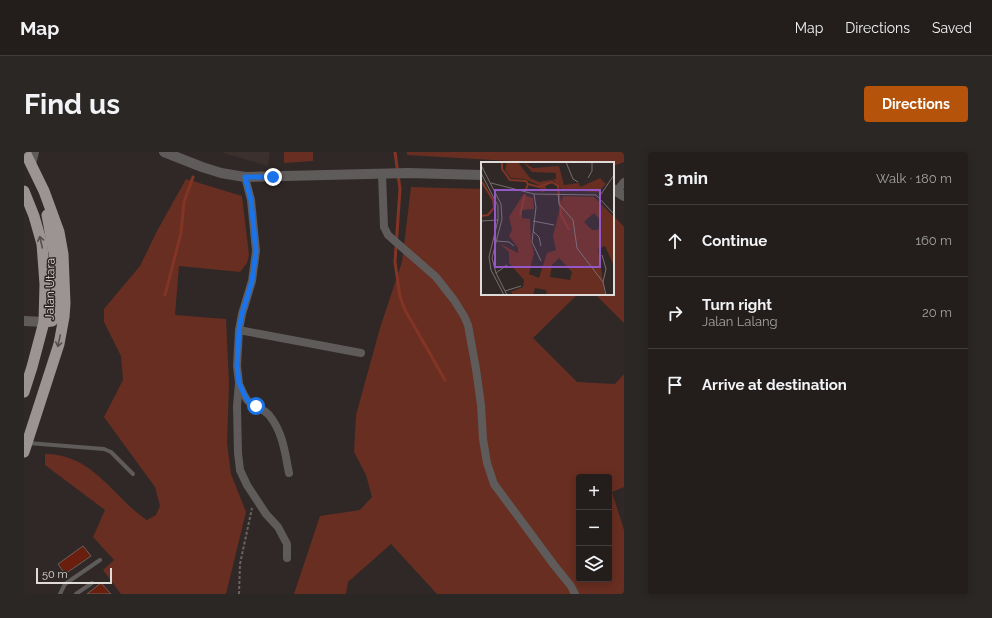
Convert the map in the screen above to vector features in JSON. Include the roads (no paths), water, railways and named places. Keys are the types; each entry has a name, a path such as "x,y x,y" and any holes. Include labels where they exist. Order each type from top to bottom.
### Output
{"highway":[{"name":"Jalan Utara","path":"25,152 43,188 59,232 63,254 64,317 59,344 26,447"},
{"path":"43,188 54,253 58,307 56,316 52,321 44,322"},
{"name":"Jalan Utara","path":"24,191 34,216 42,244 45,284 44,322 24,392"}],"street":[{"path":"31,164 34,152"},
{"path":"164,152 221,173 245,177 408,173 481,176"},
{"path":"385,174 384,227 401,247 436,277 454,300 468,325 481,405 483,439 487,463 494,484 571,586 575,594"},
{"path":"245,177 251,200 256,251 252,281 242,314 239,330 237,366 239,383 237,406 238,453 240,470 247,485 266,514 278,527 287,544 287,558"},
{"path":"618,192 624,182"},
{"path":"24,322 44,322"},
{"path":"239,330 361,353"},
{"path":"239,383 248,401 265,411 275,423 280,434 289,473"}],"lane":[{"path":"26,447 104,449 111,452 133,474"},
{"path":"60,594 65,584 100,560"},
{"path":"76,594 92,583"}],"waterway":[{"path":"395,152 400,189 395,262 400,297 405,310 445,380"},
{"path":"165,295 181,233 184,202 193,177"}]}
